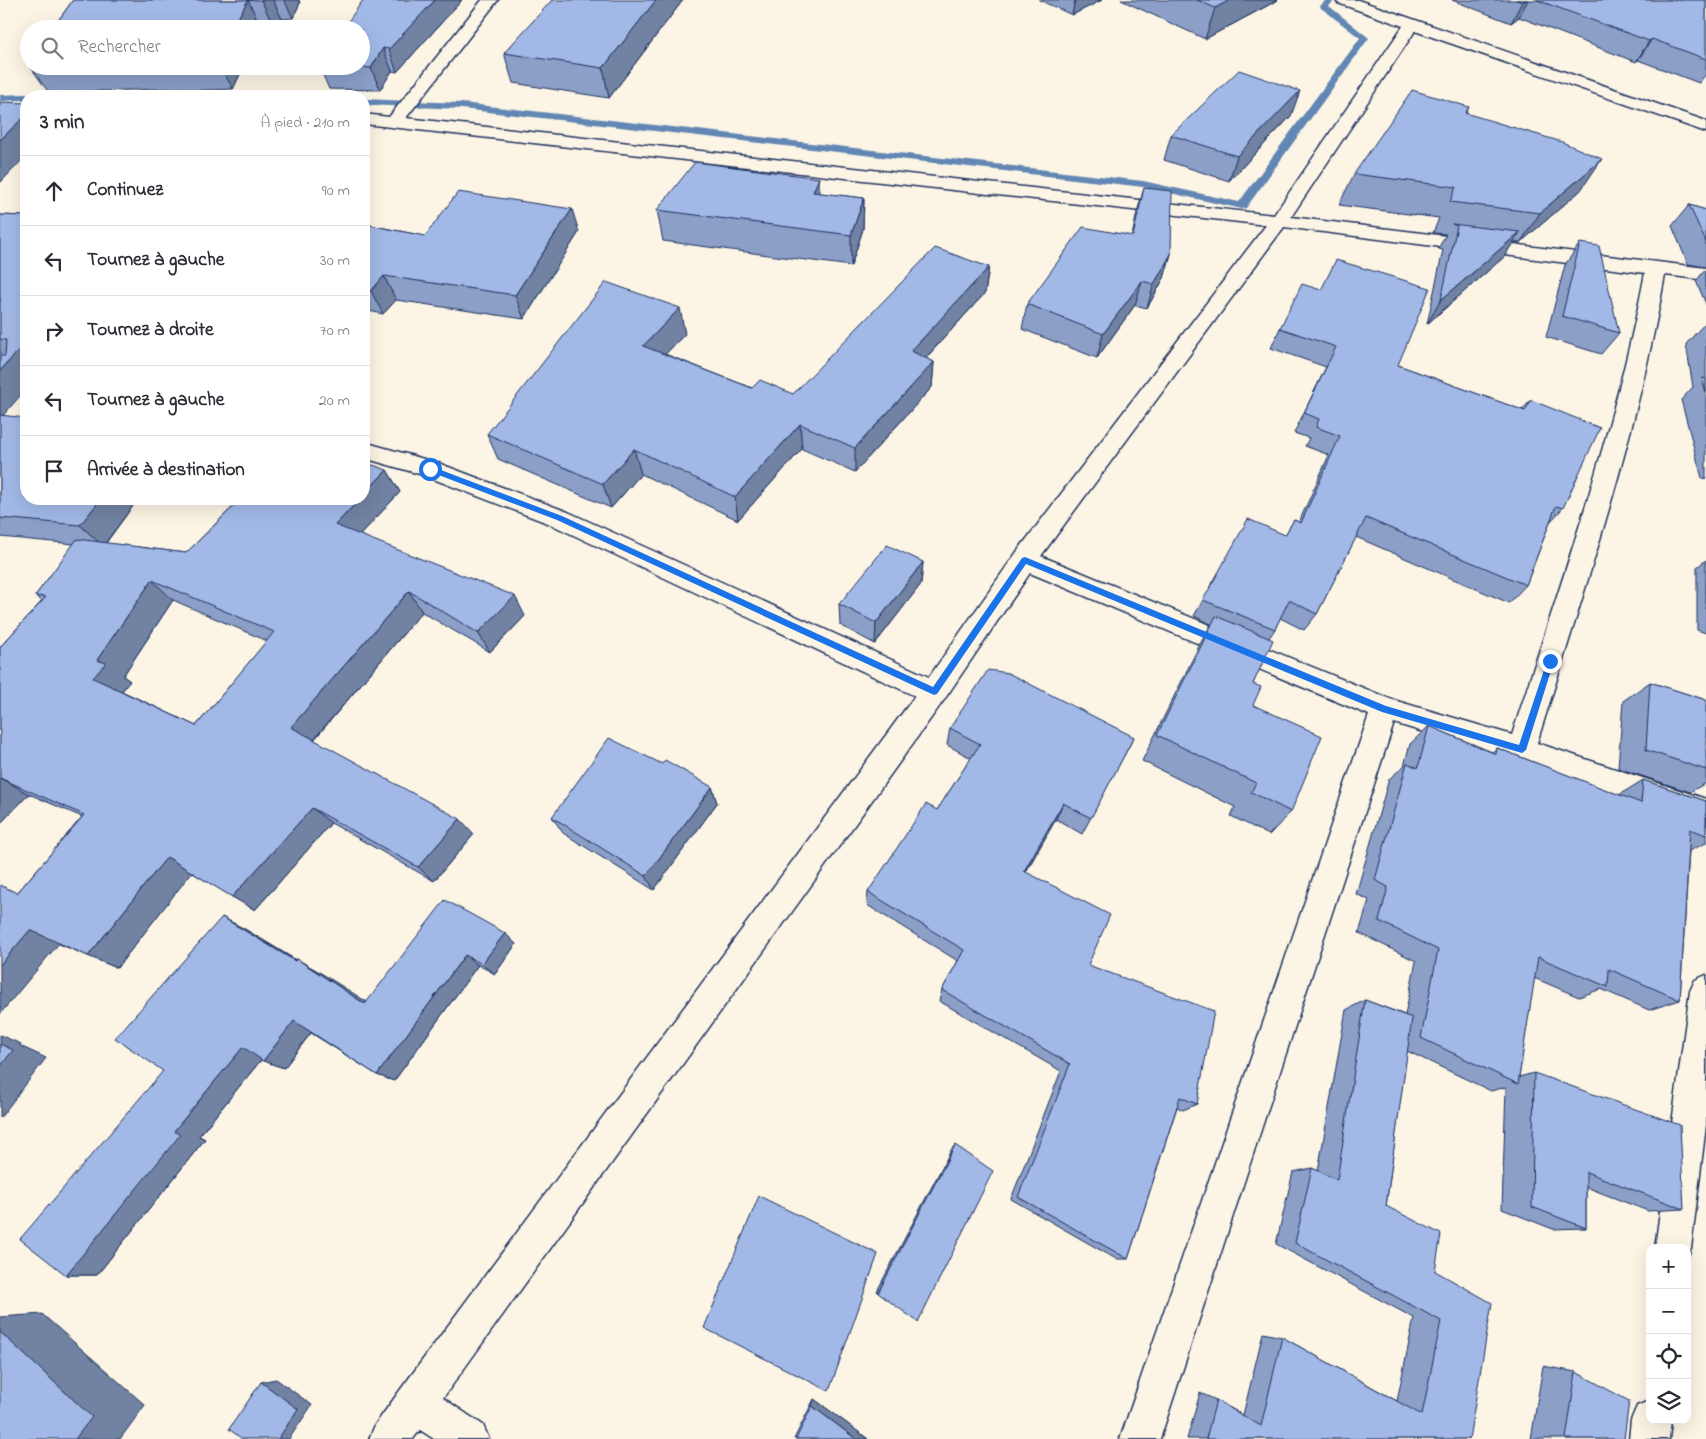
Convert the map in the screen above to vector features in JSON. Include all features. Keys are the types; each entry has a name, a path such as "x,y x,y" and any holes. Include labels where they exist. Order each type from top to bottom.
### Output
{"street":[{"path":"404,109 490,0"},
{"path":"1348,2 1706,128"},
{"path":"389,1439 934,692 1025,560 1279,221 1412,24"},
{"path":"370,118 404,109 1706,274"},
{"path":"1522,750 1606,477 1642,344 1656,268"},
{"path":"370,452 430,469 559,518 934,692"},
{"path":"1025,560 1385,709 1522,750 1706,812"},
{"path":"1140,1439 1385,709"},
{"path":"1674,1244 1706,991"},
{"path":"414,1403 469,1439"},
{"path":"1649,1439 1651,1424"}],"building":[{"path":"73,0 248,0 237,20 59,20"},
{"path":"363,0 435,0 389,49 383,48 371,68 370,20 349,20"},
{"path":"552,0 656,0 603,68 504,53"},
{"path":"1197,0 1230,0 1215,8"},
{"path":"1537,0 1706,0 1706,59 1652,39 1649,41"},
{"path":"1239,70 1300,91 1237,156 1171,135"},
{"path":"1412,90 1469,107 1465,113 1562,142 1602,159 1540,213 1450,202 1456,187 1354,174"},
{"path":"0,102 20,103 20,121 0,140"},
{"path":"695,162 819,178 813,192 864,198 851,235 657,210"},
{"path":"1144,188 1172,191 1171,254 1154,284 1142,281 1103,334 1027,304 1083,227 1133,236"},
{"path":"458,192 572,209 515,295 384,276 370,291 370,225 425,236"},
{"path":"1689,205 1706,210 1706,242"},
{"path":"0,215 20,216 20,349 0,371 0,356 5,356 6,340 0,339"},
{"path":"1452,224 1520,232 1441,300 1457,226"},
{"path":"1580,243 1599,246 1619,333 1562,316"},
{"path":"935,248 989,267 911,351 934,362 855,448 800,424 735,497 634,449 603,484 487,434 606,282 680,308 643,346 752,388 760,380 793,394"},
{"path":"1336,260 1430,288 1398,365 1525,411 1531,400 1600,428 1563,508 1556,506 1526,585 1366,518 1317,614 1289,600 1275,629 1203,600 1248,519 1285,535 1294,520 1301,523 1340,436 1316,427 1319,419 1304,413 1336,347 1280,328 1302,284 1321,290"},
{"path":"1702,378 1706,379 1706,392"},
{"path":"0,415 20,417 20,505 96,505 80,525 0,518"},
{"path":"370,464 387,470 370,488"},
{"path":"235,505 354,505 335,525 515,596 478,633 409,591 291,727 460,819 418,867 312,808 232,897 167,857 88,956 30,930 0,965 0,885 17,893 84,815 0,778 0,647 46,597 35,596 77,539 186,553","holes":["152,580 274,632 196,726 93,678 106,663 97,660"]},
{"path":"887,545 923,562 876,623 839,604"},
{"path":"1216,616 1273,640 1253,684 1261,687 1253,705 1322,736 1291,812 1251,792 1256,783 1157,735"},
{"path":"988,670 1008,673 1134,737 1091,818 1063,803 1024,871 1110,915 1088,965 1214,1011 1197,1104 1180,1097 1128,1259 1018,1197 1070,1064 942,990 964,950 868,892 926,804 937,810 980,744 950,728"},
{"path":"1650,682 1706,700 1706,770 1646,750"},
{"path":"1429,726 1496,754 1497,748 1641,803 1643,780 1706,801 1706,835 1690,829 1680,1000 1609,969 1608,987 1538,957 1518,1084 1421,1038 1438,950 1379,921 1388,887 1375,880 1407,763 1418,768"},
{"path":"609,738 662,764 665,760 712,787 646,876 552,817"},
{"path":"445,900 505,933 482,964 465,955 377,1075 294,1021 263,1061 243,1047 174,1131 180,1135 66,1275 20,1239 163,1071 115,1038 222,917 295,961 297,959 365,1004"},
{"path":"1365,1000 1412,1018 1386,1206 1441,1234 1435,1271 1492,1303 1469,1439 1206,1439 1216,1400 1261,1426 1282,1337 1422,1415 1441,1321 1295,1243 1312,1168 1337,1180"},
{"path":"0,1044 13,1050 0,1067"},
{"path":"1534,1073 1680,1125 1684,1209 1586,1172 1586,1228 1532,1207"},
{"path":"955,1145 993,1171 918,1322 878,1293"},
{"path":"759,1196 878,1254 829,1391 704,1328"},
{"path":"0,1332 92,1417 75,1439 0,1439"},
{"path":"1576,1372 1629,1401 1624,1439 1566,1439"},
{"path":"261,1382 298,1409 278,1439 242,1439 229,1429"},
{"path":"812,1406 856,1439 796,1439"}],"waterway":[{"path":"370,102 462,106 1143,184 1242,206 1365,38 1324,6 1331,0"},
{"path":"0,98 20,97"}],"route":[{"path":"430,469 559,518 934,692 1025,560 1385,709 1522,750 1550,661"}]}
